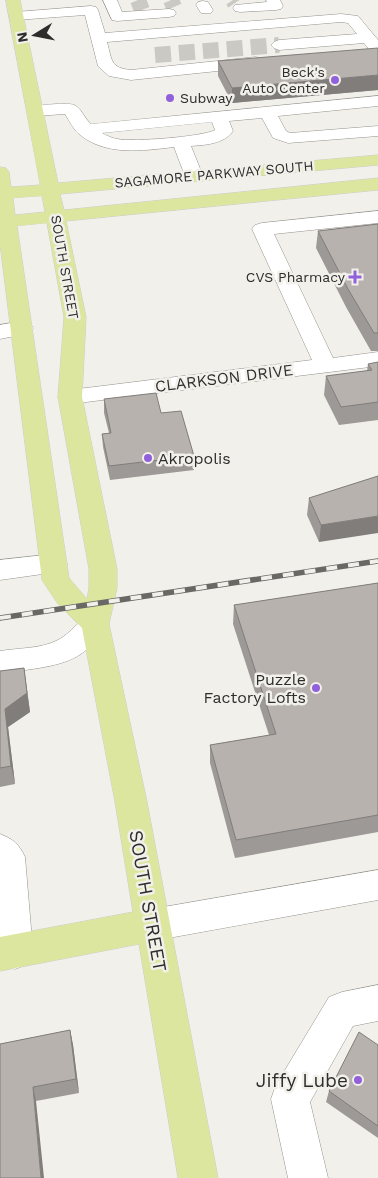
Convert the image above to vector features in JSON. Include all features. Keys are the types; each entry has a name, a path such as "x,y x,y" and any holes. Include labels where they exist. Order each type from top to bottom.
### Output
{"main road":[{"name":"SOUTH STREET","path":"14,8 75,317 70,397 103,569 103,588 95,624 131,802 198,1178"},
{"name":"SAGAMORE PARKWAY SOUTH","path":"2,194 378,160"},
{"path":"0,172 11,330 56,580 68,598 95,624"},
{"name":"SAGAMORE PARKWAY SOUTH","path":"4,222 378,184"},
{"path":"7,953 152,925"}],"street":[{"path":"14,8 111,4 117,17 236,5 276,6 273,0"},
{"path":"89,5 106,66 116,73 130,75 274,60"},
{"path":"99,43 337,12 353,19 376,48 376,52 371,55 333,59"},
{"path":"279,45 368,38"},
{"path":"99,43 119,54"},
{"path":"85,130 378,101"},
{"path":"35,111 70,109 85,130 97,139 113,145 126,146 180,142 219,136 224,131 219,117"},
{"path":"267,111 282,136 304,138 378,131"},
{"path":"304,138 320,165"},
{"path":"180,142 194,176"},
{"path":"326,366 262,229 378,217"},
{"name":"CLARKSON DRIVE","path":"70,397 378,359"},
{"path":"0,570 54,564"},
{"path":"0,662 37,657 67,649 95,624"},
{"path":"0,849 8,857 7,953"},
{"path":"152,925 378,885"},
{"path":"308,1178 290,1100 342,1010 378,1003"}],"building":[{"path":"378,48 378,75 232,88 218,61"},
{"name":"CVS Pharmacy","path":"378,224 378,333 374,333 348,289 318,231"},
{"path":"378,362 378,402 341,407 326,376 372,370 368,364"},
{"path":"156,393 161,413 181,411 194,456 109,466 102,434 111,433 104,399"},
{"path":"378,476 378,516 321,525 309,498"},
{"name":"Puzzle Factory Lofts","path":"378,583 378,815 236,840 210,745 276,734 234,605"},
{"path":"24,668 27,693 5,709 11,766 0,768 0,671"},
{"path":"70,1030 76,1079 33,1087 41,1178 0,1178 0,1044"},
{"name":"Jiffy Lube","path":"359,1032 378,1045 378,1126 329,1091"}],"tunnel":[{"path":"138,0 142,10"},
{"path":"171,0 174,7"},
{"path":"155,55 279,45"}],"railway":[{"path":"0,618 378,561"}],"place":[{"name":"Beck's Auto Center","path":"335,80"},
{"name":"Subway","path":"170,98"},
{"name":"CVS Pharmacy","path":"355,277"},
{"name":"Akropolis","path":"148,458"},
{"name":"Puzzle Factory Lofts","path":"316,688"},
{"name":"Jiffy Lube","path":"358,1080"}]}
